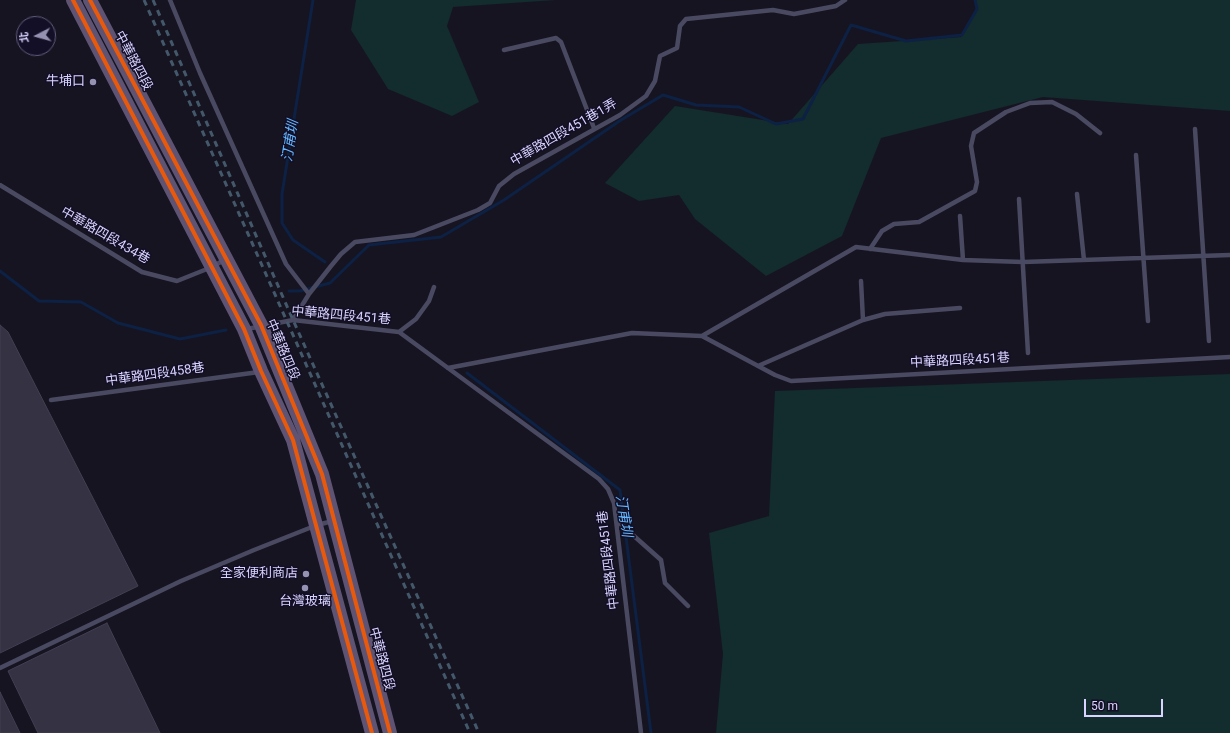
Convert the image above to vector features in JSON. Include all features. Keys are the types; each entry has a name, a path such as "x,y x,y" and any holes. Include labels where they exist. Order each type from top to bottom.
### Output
{"main road":[{"name":"中華路四段","path":"73,0 244,329 261,371 293,440 372,733"},
{"name":"中華路四段","path":"90,0 261,325 322,474 390,733"}],"lane":[{"path":"170,0 203,80 286,264 309,294"},
{"name":"中華路四段451巷1弄","path":"293,320 318,282 341,254 355,242 414,236 478,210 490,203 499,186 514,174 594,128 620,115 646,96 655,81 660,56 677,48 680,26 686,19 773,10 794,14 836,6 845,0"},
{"path":"504,50 556,38 561,42 594,128"},
{"path":"870,249 882,231 894,224 919,222 975,191 977,182 971,146 974,133 1006,112 1030,103 1052,102 1076,114 1100,133"},
{"path":"1195,129 1209,340"},
{"path":"1136,154 1148,321"},
{"name":"中華路四段434巷","path":"0,185 142,272 177,281 212,267 227,258"},
{"path":"1077,194 1084,260"},
{"name":"中華路四段451巷","path":"1019,199 1028,353"},
{"path":"960,216 963,260"},
{"path":"702,336 856,247 963,260 1023,262 1230,255"},
{"path":"861,281 863,320"},
{"path":"399,332 416,319 429,301 434,287"},
{"path":"758,366 863,320 885,314 960,308"},
{"name":"中華路四段451巷","path":"244,329 293,320 399,332 598,478 608,489 614,503 641,733"},
{"name":"中華路四段451巷","path":"448,368 632,333 702,336 758,366 791,381 1230,357"},
{"name":"中華路四段458巷","path":"51,400 261,371"},
{"path":"0,668 182,581 317,525 334,520"},
{"path":"616,520 662,560 665,583 688,606"}],"green space":[{"path":"356,0 556,0 453,7 447,26 479,102 452,116 388,89 351,30"},
{"path":"974,0 1230,0 1230,111 1043,97 881,138 842,236 766,276 695,219 679,195 639,201 605,183 675,106 788,124 858,44 961,37 977,9"},
{"path":"1230,374 1230,733 716,733 723,654 709,533 769,516 775,391"}],"building":[{"path":"0,325 8,332 138,586 0,653"},
{"path":"107,623 160,733 38,733 8,671"},
{"path":"0,692 20,733 0,733"}],"waterway":[{"name":"汀甫圳","path":"313,0 282,194 282,223 293,240 325,262"},
{"path":"289,291 300,291 330,283 369,245 441,237 504,200 621,120 663,95 696,105 739,107 776,124 803,119 851,25 906,41 962,35 977,9 975,0"},
{"path":"0,271 39,301 81,302 118,323 180,339 226,330"},
{"name":"汀甫圳","path":"467,373 620,490 651,733"}],"railway":[{"path":"144,0 470,733"},
{"path":"153,0 293,320 479,733"}],"cycle path":[{"path":"73,0 244,329 261,371 293,440 372,733"},
{"path":"90,0 261,325 322,474 390,733"}],"place":[{"name":"牛埔口","path":"93,82"},
{"name":"全家便利商店","path":"306,574"},
{"name":"台灣玻璃","path":"305,588"}]}
